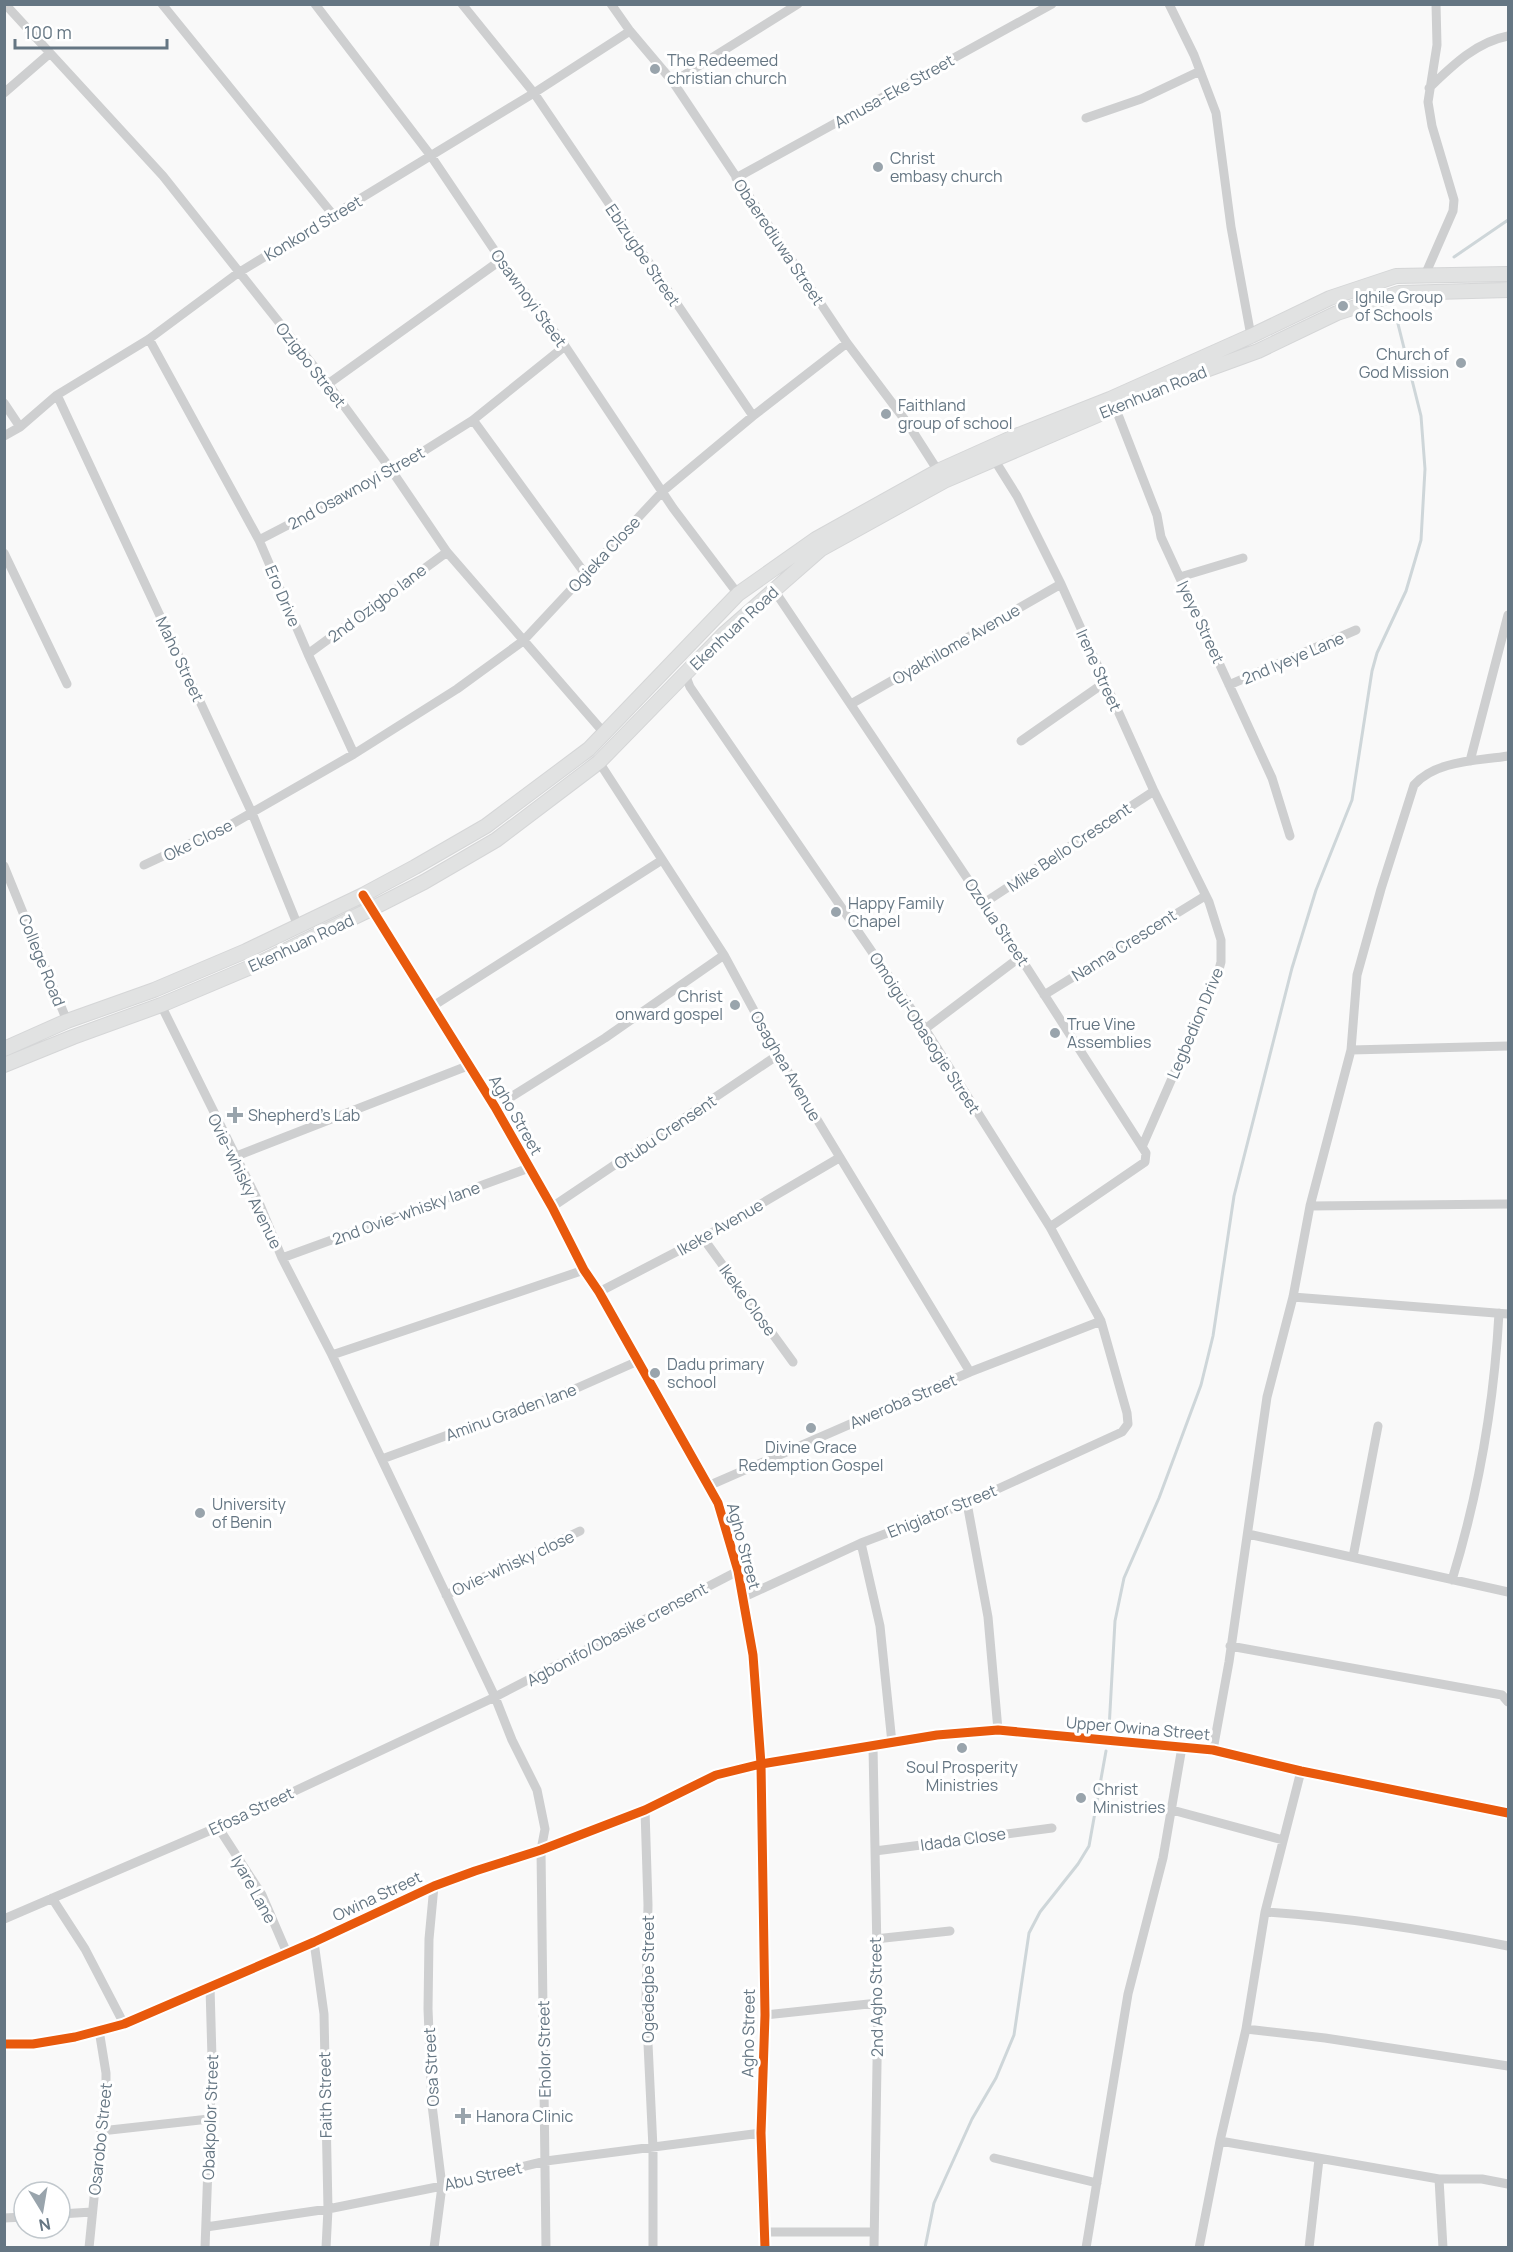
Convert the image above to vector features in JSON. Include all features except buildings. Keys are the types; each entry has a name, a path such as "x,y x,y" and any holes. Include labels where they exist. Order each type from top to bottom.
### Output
{"main road":[{"name":"Ekenhuan Road","path":"4,1049 67,1021 154,990 246,951 363,895 486,826 589,749 738,594 816,539 941,476 1330,298 1396,276 1509,274"},
{"name":"Ekenhuan Road","path":"991,454 1258,351 1337,313 1399,293 1509,290"},
{"name":"Ekenhuan Road","path":"4,1065 160,1005 253,966 424,882 495,840 599,762 750,609 821,549 941,476"}],"street":[{"name":"Ozigbo Street","path":"5,4 163,176 328,384 392,471 447,552 605,734"},
{"path":"162,4 334,216"},
{"name":"Osawnoyi Steet","path":"315,4 431,156 501,260 565,346 673,508 738,594"},
{"name":"Ebizugbe Street","path":"462,4 534,93 753,416"},
{"name":"Obaerediuwa Street","path":"611,4 630,31 673,82 847,344 908,423 941,476"},
{"path":"673,82 798,4"},
{"name":"Amusa-Eke Street","path":"736,178 1052,4"},
{"path":"1169,4 1200,71 1216,113 1231,227 1251,336"},
{"path":"1425,275 1453,211 1454,201 1432,126 1428,102 1436,52 1436,4"},
{"name":"Konkord Street","path":"4,436 20,427 57,395 149,339 238,273 534,93 630,31"},
{"path":"1429,88 1461,57 1497,38 1509,36"},
{"path":"4,93 49,54"},
{"path":"1086,118 1141,99 1200,71"},
{"path":"328,384 501,260"},
{"name":"Ero Drive","path":"149,339 260,540 308,654 354,754"},
{"name":"Ogieka Close","path":"354,754 457,689 523,641 663,491 753,416 847,344"},
{"name":"2nd Osawnoyi Street","path":"260,540 392,471 473,420 565,346"},
{"name":"Maho Street","path":"57,395 252,813 298,926"},
{"path":"4,403 20,427"},
{"name":"Iyeye Street","path":"1115,407 1157,515 1161,537 1272,778 1290,836"},
{"path":"473,420 586,575"},
{"name":"Irene Street","path":"991,454 1017,496 1061,584 1154,791 1205,896"},
{"name":"2nd Ozigbo lane","path":"308,654 447,552"},
{"path":"4,554 67,684"},
{"path":"1180,577 1243,558"},
{"name":"Oyakhilome Avenue","path":"851,704 1061,584"},
{"name":"Ozolua Street","path":"774,590 1020,957 1142,1148"},
{"path":"1470,761 1509,615"},
{"name":"2nd Iyeye Lane","path":"1229,685 1356,630"},
{"name":"Omoigui-Obasogie Street","path":"686,674 690,687 925,1029 1050,1227 1101,1321 1127,1413"},
{"path":"1022,741 1104,682"},
{"path":"252,813 354,754"},
{"path":"1213,1750 1248,1534 1266,1397 1293,1297 1310,1206 1351,1050 1357,975 1381,890 1414,785 1422,776 1435,770 1470,761 1509,756"},
{"name":"Osaghea Avenue","path":"599,762 724,955 778,1056 970,1372"},
{"name":"Mike Bello Crescent","path":"984,903 1154,791"},
{"name":"Oke Close","path":"144,866 252,813"},
{"path":"433,1006 662,860"},
{"name":"College Road","path":"4,866 67,1021"},
{"name":"Agho Street","path":"363,895 495,1107 552,1207 584,1270 599,1292 718,1503 738,1571 753,1655 761,1764 765,2015 761,2133 765,2247"},
{"name":"Nanna Crescent","path":"1044,995 1205,896"},
{"name":"Legbedion Drive","path":"1142,1148 1221,962 1221,940 1205,896"},
{"path":"495,1107 605,1038 724,955"},
{"path":"925,1029 1020,957"},
{"name":"Ovie-whisky Avenue","path":"160,1005 260,1205 282,1258 333,1355 495,1697"},
{"path":"1351,1050 1509,1046"},
{"name":"Otubu Crensent","path":"552,1207 778,1056"},
{"path":"234,1156 470,1065"},
{"path":"1050,1227 1145,1162 1146,1153 1142,1148"},
{"name":"Ikeke Avenue","path":"599,1292 703,1238 839,1158"},
{"name":"2nd Ovie-whisky lane","path":"282,1258 530,1168"},
{"path":"1310,1206 1509,1204"},
{"name":"Ikeke Close","path":"703,1238 793,1362"},
{"path":"333,1355 584,1270"},
{"path":"1293,1297 1504,1313 1484,1451 1469,1523 1452,1580"},
{"name":"Aweroba Street","path":"708,1486 970,1372 1101,1321"},
{"name":"Aminu Graden lane","path":"382,1459 577,1388 638,1361"},
{"name":"Ehigiator Street","path":"742,1598 861,1544 967,1503 1122,1432 1128,1424 1127,1413"},
{"path":"1353,1557 1378,1426"},
{"path":"967,1503 988,1617 998,1730"},
{"name":"Ovie-whisky close","path":"446,1595 580,1531"},
{"path":"1248,1534 1509,1592"},
{"path":"861,1544 880,1626 892,1743"},
{"name":"Agbonifo/Obasike crensent","path":"495,1697 738,1571"},
{"path":"1230,1646 1502,1695 1509,1702"},
{"name":"Efosa Street","path":"4,1918 218,1827 495,1697"},
{"name":"Eholor Street","path":"495,1697 512,1740 537,1790 545,1829 542,1850 546,2247"},
{"name":"Upper Owina Street","path":"761,1764 938,1735 998,1730 1213,1750 1301,1771 1509,1813"},
{"name":"2nd Agho Street","path":"873,1747 878,2003 874,2247"},
{"path":"1086,2247 1128,1994 1151,1911 1172,1810 1182,1747"},
{"name":"Owina Street","path":"4,2044 44,2042 75,2037 124,2024 314,1942 434,1886 475,1870 542,1850 645,1810 716,1775 761,1764"},
{"path":"1199,2247 1220,2141 1246,2030 1265,1912 1301,1771"},
{"name":"Ogedegbe Street","path":"645,1810 648,1905 646,2002 653,2148 653,2247"},
{"path":"1172,1810 1283,1840"},
{"name":"Iyare Lane","path":"218,1827 262,1895 287,1953"},
{"name":"Idada Close","path":"874,1851 1052,1828"},
{"name":"Osa Street","path":"434,1886 429,1939 428,2009 432,2105 442,2186 434,2247"},
{"path":"52,1898 85,1949 124,2024"},
{"path":"1265,1912 1333,1916 1509,1946"},
{"path":"875,1939 950,1931"},
{"name":"Faith Street","path":"314,1942 324,2014 328,2209 326,2247"},
{"name":"Obakpolor Street","path":"205,2247 212,2058 210,1987"},
{"path":"765,2015 878,2003"},
{"name":"Osarobo Street","path":"89,2247 106,2101 106,2073 99,2030"},
{"path":"1246,2030 1325,2038 1509,2066"},
{"path":"101,2131 209,2119"},
{"name":"Abu Street","path":"206,2227 328,2209 442,2186 546,2161 761,2133"},
{"path":"1220,2141 1439,2179 1482,2179 1509,2184"},
{"path":"994,2158 1097,2183"},
{"path":"1309,2247 1319,2160"},
{"path":"1439,2179 1443,2247"},
{"path":"72,2213 92,2212"},
{"path":"765,2232 874,2232"}],"waterway":[{"path":"1454,257 1508,220"},
{"path":"1109,1729 1115,1621 1124,1578 1159,1498 1201,1385 1213,1336 1234,1196 1292,968 1316,890 1352,800 1372,671 1377,653 1406,591 1421,540 1425,469 1421,416 1394,308"},
{"path":"925,2248 934,2203 972,2119 996,2078 1014,2035 1029,1933 1040,1912 1078,1864 1089,1846 1106,1751"}],"cycle path":[{"path":"363,895 495,1107 552,1207 584,1270 599,1292 718,1503 738,1571 753,1655 761,1764 765,2015 761,2133 765,2248"},
{"path":"4,2044 33,2044 75,2037 124,2024 314,1942 434,1886 541,1850 645,1810 716,1775 761,1764 937,1735 998,1730 1213,1750 1301,1771 1508,1813"}],"place":[{"name":"The Redeemed christian church","path":"655,69"},
{"name":"Christ embasy church","path":"878,167"},
{"name":"Ighile Group of Schools","path":"1343,306"},
{"name":"Church of God Mission","path":"1461,363"},
{"name":"Faithland group of school","path":"886,414"},
{"name":"Happy Family Chapel","path":"836,912"},
{"name":"Christ onward gospel","path":"735,1005"},
{"name":"True Vine Assemblies","path":"1055,1033"},
{"name":"Shepherd's Lab","path":"235,1115"},
{"name":"Dadu primary school","path":"655,1373"},
{"name":"Divine Grace Redemption Gospel","path":"811,1428"},
{"name":"University of Benin","path":"200,1513"},
{"name":"Soul Prosperity Ministries","path":"962,1748"},
{"name":"Christ Ministries","path":"1081,1798"},
{"name":"Hanora Clinic","path":"463,2116"}]}
